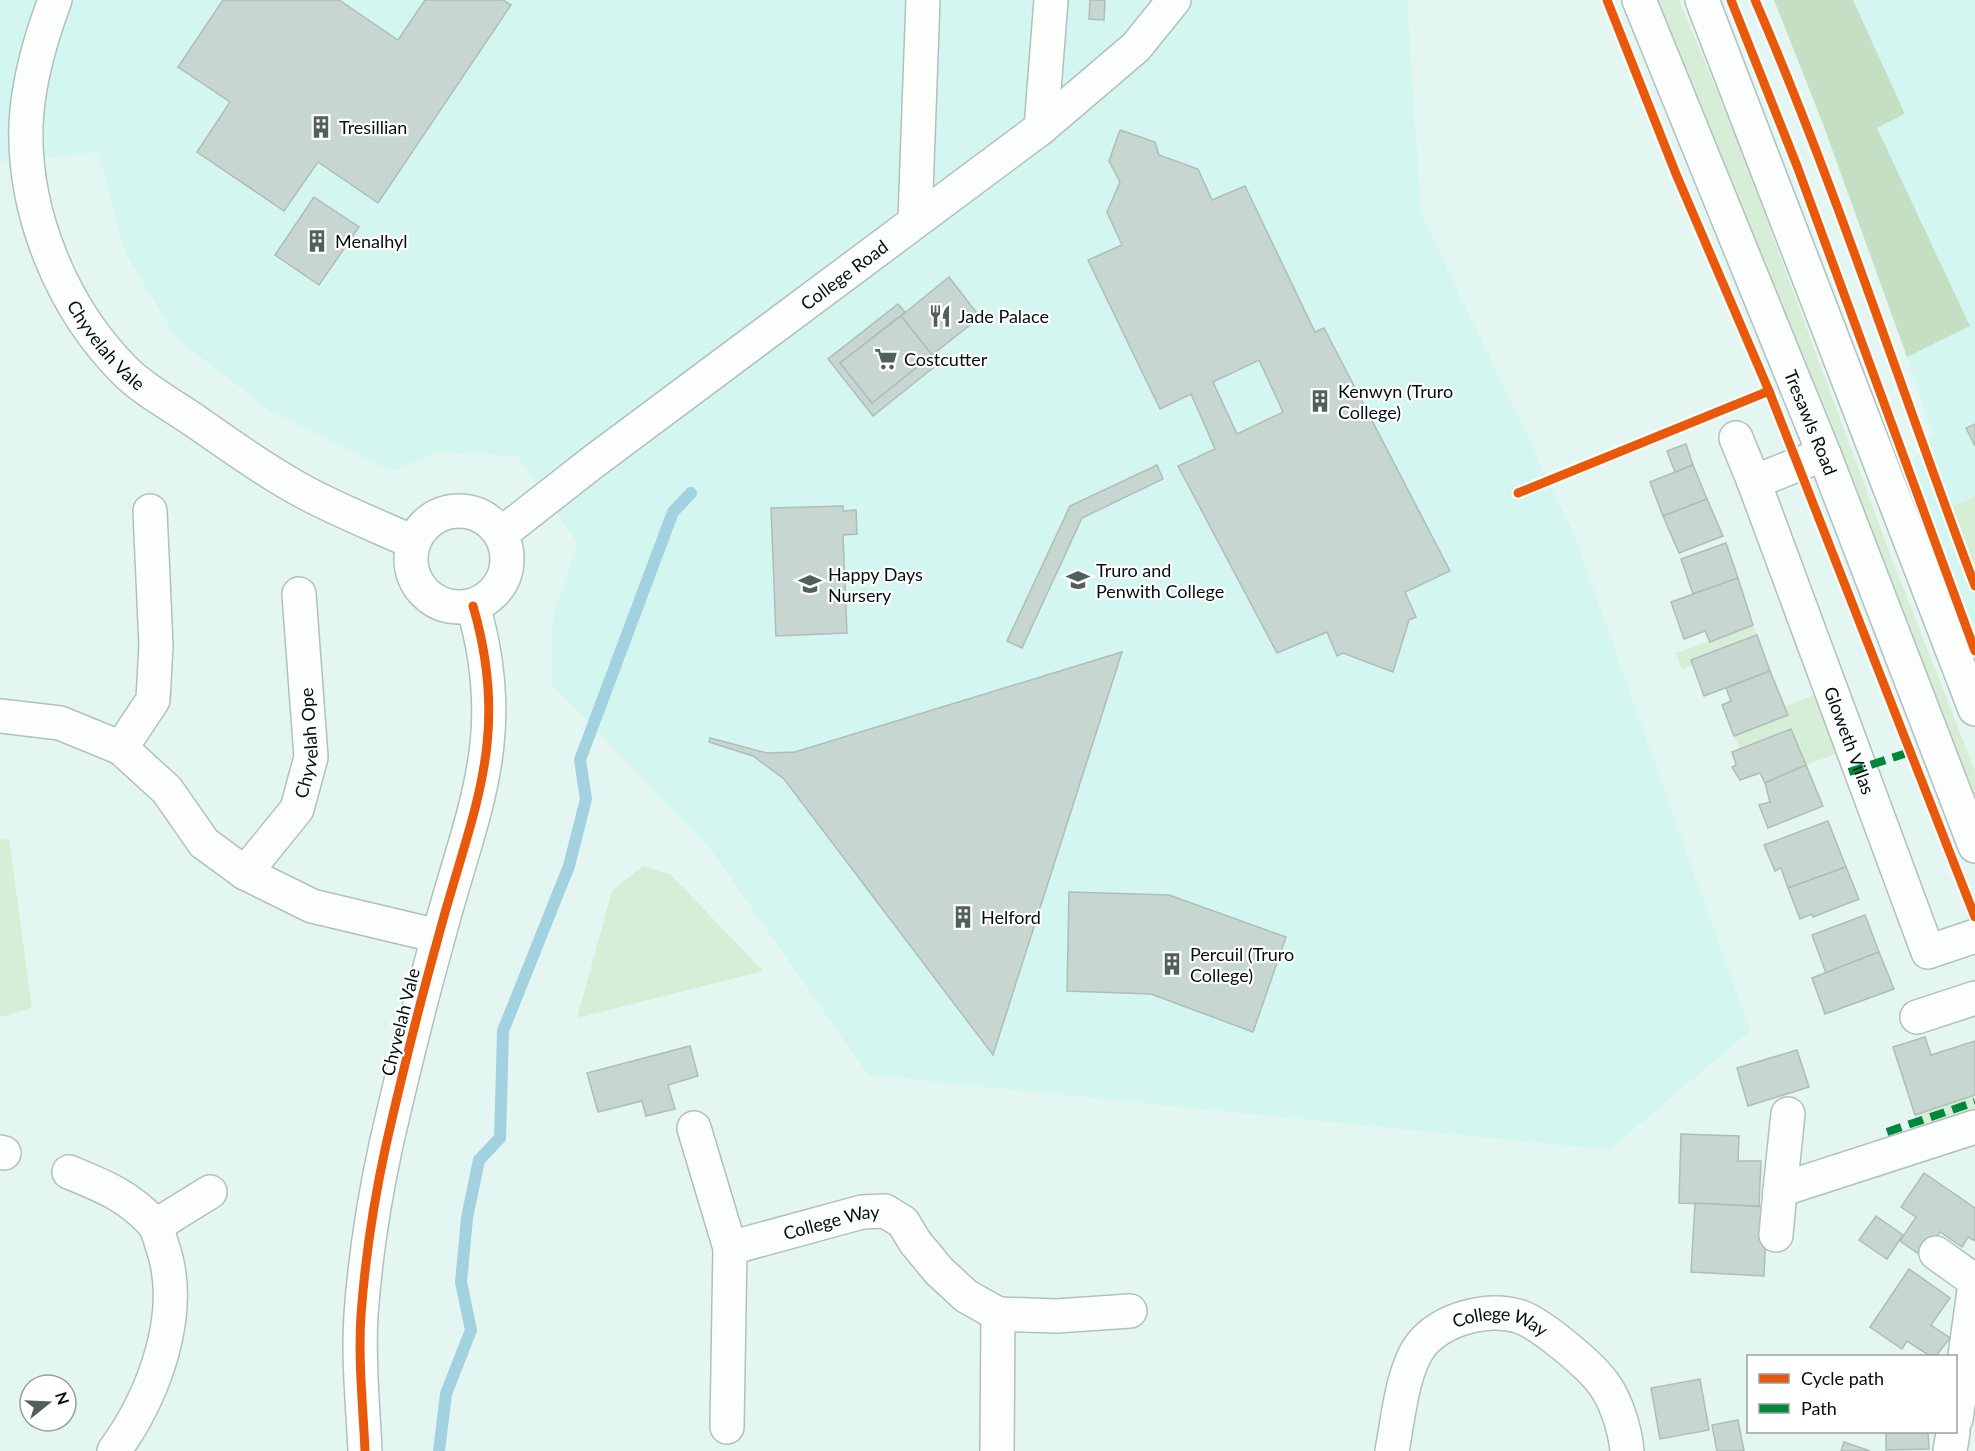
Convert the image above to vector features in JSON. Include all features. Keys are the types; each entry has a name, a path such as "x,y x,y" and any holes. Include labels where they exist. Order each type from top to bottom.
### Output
{"main road":[{"name":"Chyvelah Vale","path":"55,0 37,49 26,123 30,183 41,229 57,272 79,312 102,346 126,372 151,391 304,492 413,542"},
{"path":"915,219 923,0"},
{"path":"1041,128 1051,0"},
{"name":"College Road","path":"501,534 915,219 1041,128 1136,47 1174,0"},
{"name":"Tresawls Road","path":"1639,0 1824,454 1975,846"},
{"path":"1702,0 1975,710"},
{"name":"Gloweth Villas","path":"1736,438 1928,952 1975,936"},
{"path":"1754,482 1824,454"},
{"path":"121,748 153,699 156,645 150,511"},
{"path":"463,511 479,515 493,524 501,534 508,554 507,571 500,586 489,598 473,606 457,608 440,604 426,595 416,581 411,565 413,542 431,520 445,512 463,511"},
{"name":"Chyvelah Ope","path":"245,873 297,809 311,757 299,594"},
{"name":"Chyvelah Vale","path":"365,1451 361,1316 371,1236 386,1147 438,936 476,814 488,749 490,687 484,644 473,606"},
{"path":"0,716 60,723 121,748 167,790 204,843 245,873 312,906 438,936"},
{"path":"1917,1017 1975,998"},
{"path":"1776,1235 1788,1114"},
{"path":"1780,1191 1975,1127"},
{"path":"694,1128 730,1248 727,1427"},
{"path":"69,1172 122,1194 155,1226 168,1262 171,1314 160,1365 114,1451"},
{"path":"155,1226 210,1192"},
{"name":"College Way","path":"730,1248 862,1212 885,1211 903,1222 915,1242 939,1272 966,1296 998,1314 1056,1316 1130,1311"},
{"path":"1936,1253 1975,1282 1957,1412"},
{"name":"College Way","path":"1392,1451 1408,1371 1420,1346 1439,1327 1477,1313 1521,1317 1566,1347 1603,1383 1625,1432 1627,1451"},
{"path":"997,1451 998,1314"},
{"path":"1950,1451 1953,1433"}],"shaded area":[{"name":"Truro and Penwith College","path":"0,0 1407,0 1421,213 1574,534 1750,1031 1609,1150 868,1075 709,847 552,685 553,616 578,544 517,456 436,452 392,472 272,412 177,339 125,252 98,152 0,163"},
{"path":"1656,0 1679,0 1735,134 1887,546 1975,771 1975,801 1795,337"},
{"path":"1774,0 1853,0 1905,114 1877,128 1970,326 1907,357 1823,124"},
{"path":"1853,0 1975,0 1975,709 1891,489 1929,438 1934,436 1907,357 1969,327 1876,127 1905,114"},
{"path":"1975,496 1975,571 1951,507"},
{"path":"1753,625 1757,635 1691,660 1693,665 1682,670 1676,653"},
{"path":"1816,694 1838,753 1806,765 1791,729 1740,749 1734,736 1788,715 1785,707"},
{"path":"9,839 32,1008 0,1017 0,840"},
{"path":"643,866 670,874 763,971 577,1018 612,891"},
{"path":"1975,1095 1975,1115 1921,1133 1915,1115"}],"building":[{"name":"Tresillian","path":"223,0 339,0 398,40 425,0 503,0 511,5 378,203 318,162 284,211 197,152 230,102 178,67"},
{"path":"1090,0 1105,0 1104,20 1089,19"},
{"name":"Kenwyn (Truro College)","path":"1120,130 1155,142 1159,155 1198,169 1212,200 1245,186 1315,332 1324,328 1450,571 1405,592 1416,617 1409,620 1393,672 1343,653 1337,656 1327,632 1277,653 1178,466 1215,449 1191,394 1160,409 1088,260 1122,245 1107,212 1120,182 1109,161","holes":["1259,360 1283,412 1237,434 1213,382"]},
{"name":"Menalhyl","path":"314,197 359,227 319,285 275,255"},
{"name":"Jade Palace","path":"949,277 980,317 932,355 901,316"},
{"path":"898,304 905,312 840,363 872,403 936,352 943,360 873,416 828,359"},
{"name":"Costcutter","path":"901,316 932,355 872,403 840,363"},
{"path":"1975,424 1975,446 1966,428"},
{"path":"1686,444 1693,465 1675,472 1667,451"},
{"path":"1157,465 1163,479 1082,518 1022,648 1007,641 1070,506"},
{"path":"1693,465 1707,499 1663,516 1650,482"},
{"path":"1707,499 1723,536 1679,553 1663,516"},
{"name":"Happy Days Nursery","path":"843,506 843,511 856,510 857,534 843,535 847,633 776,636 771,508"},
{"path":"1726,543 1738,578 1693,594 1681,559"},
{"path":"1738,578 1753,625 1710,642 1705,631 1684,639 1671,602"},
{"path":"1757,635 1770,671 1704,696 1691,660"},
{"name":"Helford","path":"1122,652 993,1055 784,779 753,756 709,742 710,738 767,753 795,752"},
{"path":"1770,671 1788,715 1734,736 1722,705 1731,701 1726,688"},
{"path":"1791,729 1806,765 1765,783 1760,773 1740,780 1732,767 1736,765 1732,752"},
{"path":"1806,765 1823,806 1768,828 1759,805 1770,802 1765,783"},
{"path":"1828,821 1846,867 1788,888 1781,868 1775,871 1764,845"},
{"path":"1846,867 1859,899 1813,917 1812,914 1800,919 1788,888"},
{"name":"Percuil (Truro College)","path":"1069,892 1169,895 1286,937 1253,1032 1151,994 1067,991"},
{"path":"1865,915 1879,952 1826,973 1812,935"},
{"path":"1879,952 1894,989 1825,1014 1812,978"},
{"path":"1925,1037 1931,1055 1975,1041 1975,1095 1915,1115 1893,1047"},
{"path":"690,1046 698,1076 668,1085 675,1109 646,1116 642,1101 598,1112 587,1073"},
{"path":"1797,1050 1809,1087 1748,1106 1737,1068"},
{"path":"1681,1134 1739,1136 1738,1161 1761,1161 1759,1206 1679,1203"},
{"path":"1924,1173 1975,1208 1975,1241 1968,1237 1962,1247 1940,1232 1923,1257 1900,1241 1916,1217 1901,1207"},
{"path":"1695,1203 1767,1207 1764,1276 1691,1272"},
{"path":"1876,1216 1903,1235 1887,1259 1859,1240"},
{"path":"1909,1269 1950,1298 1931,1325 1950,1338 1937,1355 1928,1355 1907,1341 1902,1349 1870,1327"},
{"path":"1700,1379 1709,1430 1660,1439 1651,1388"},
{"path":"1738,1420 1744,1451 1717,1451 1712,1425"},
{"path":"1886,1433 1928,1433 1929,1449 1886,1450"},
{"path":"1844,1442 1870,1451 1841,1451"}],"waterway":[{"path":"439,1451 446,1394 471,1330 461,1282 467,1218 479,1160 500,1138 503,1031 569,866 586,799 580,760 673,512 691,493"}],"marked path":[{"path":"1849,772 1910,752"},
{"path":"1887,1132 1975,1102"}],"cycle path":[{"path":"1607,0 1676,174 1769,391 1975,917"},
{"path":"1731,0 1797,166 1975,651"},
{"path":"1755,0 1842,218 1975,586"},
{"path":"1518,493 1769,391"},
{"path":"365,1451 360,1332 374,1208 386,1145 411,1041 474,813 488,737 489,696 484,653 473,606"}],"place":[{"name":"Tresillian","path":"321,127"},
{"name":"Menalhyl","path":"317,241"},
{"name":"Jade Palace","path":"940,316"},
{"name":"Costcutter","path":"886,359"},
{"name":"Kenwyn (Truro College)","path":"1320,401"},
{"name":"Truro and Penwith College","path":"1078,580"},
{"name":"Happy Days Nursery","path":"810,584"},
{"name":"Helford","path":"963,917"},
{"name":"Percuil (Truro College)","path":"1172,964"}]}
